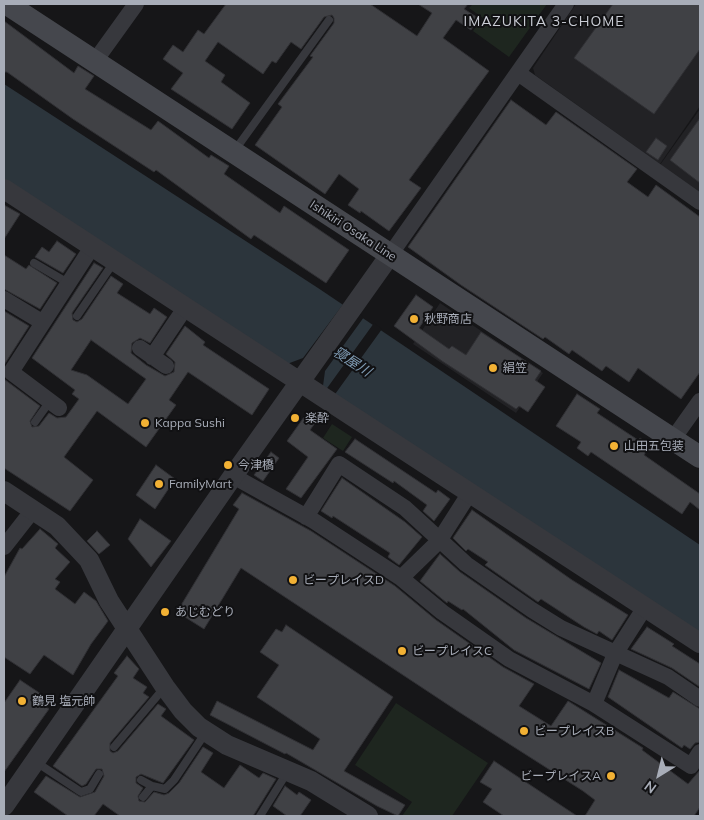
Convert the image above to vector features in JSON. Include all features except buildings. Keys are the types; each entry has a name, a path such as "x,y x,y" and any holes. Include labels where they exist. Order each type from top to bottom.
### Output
{"main road":[{"name":"Ishikiri Osaka Line","path":"7,4 700,457"}],"street":[{"path":"95,61 136,4"},
{"path":"4,806 233,476 355,308 566,4"},
{"path":"518,73 700,202"},
{"path":"4,189 186,308 302,380 470,494 700,643"},
{"path":"54,405 12,372 11,363 42,322 92,247"},
{"path":"4,299 42,322"},
{"path":"153,357 186,308"},
{"path":"673,439 700,401"},
{"path":"306,517 339,464 405,508 439,541 486,579 532,610 614,654 668,678 700,699"},
{"path":"233,476 306,517 401,578 442,612 509,658 594,704 691,766 700,752"},
{"path":"4,490 57,526 89,560 109,601 165,686 183,711 206,732 227,745 311,781 368,816"},
{"path":"401,578 439,541 470,494"},
{"path":"4,547 33,510"},
{"path":"594,704 614,654 645,607"}],"lane":[{"path":"233,152 329,20"},
{"path":"77,316 114,261"},
{"path":"34,263 68,283"},
{"path":"35,422 54,405"},
{"path":"114,747 165,686"},
{"path":"141,780 152,786 165,789 174,780 206,732"},
{"path":"35,761 81,792 90,789 99,774"},
{"path":"260,816 289,771"},
{"path":"143,797 152,786"}],"shaded area":[{"path":"473,4 547,4 509,57 473,31 483,18 469,8"},
{"path":"576,4 700,4 700,106 660,164 535,75 533,68"},
{"path":"700,109 700,194 660,165"},
{"path":"440,303 543,373 516,413 413,344"},
{"path":"332,424 352,437 343,451 323,438"},
{"path":"396,703 488,763 452,816 402,816 412,802 355,765"}],"water":[{"name":"寝屋川","path":"4,84 318,288 700,545 700,635 4,180"}],"pier":[{"path":"344,303 364,317 325,371 323,386 287,364 303,358"},
{"path":"374,323 382,329 333,397 325,391"}],"place":[{"name":"秋野商店","path":"414,319"},
{"name":"絹笠","path":"493,368"},
{"name":"楽酔","path":"295,418"},
{"name":"Kappa Sushi","path":"145,423"},
{"name":"山田五包装","path":"614,446"},
{"name":"今津橋","path":"228,465"},
{"name":"FamilyMart","path":"159,484"},
{"name":"ビープレイスD","path":"293,580"},
{"name":"あじむどり","path":"165,612"},
{"name":"ビープレイスC","path":"402,651"},
{"name":"鶴見 塩元帥","path":"22,701"},
{"name":"ビープレイスB","path":"524,731"},
{"name":"ビープレイスA","path":"611,776"}],"district":[{"name":"IMAZUKITA 3-CHOME","path":"544,22"}]}
